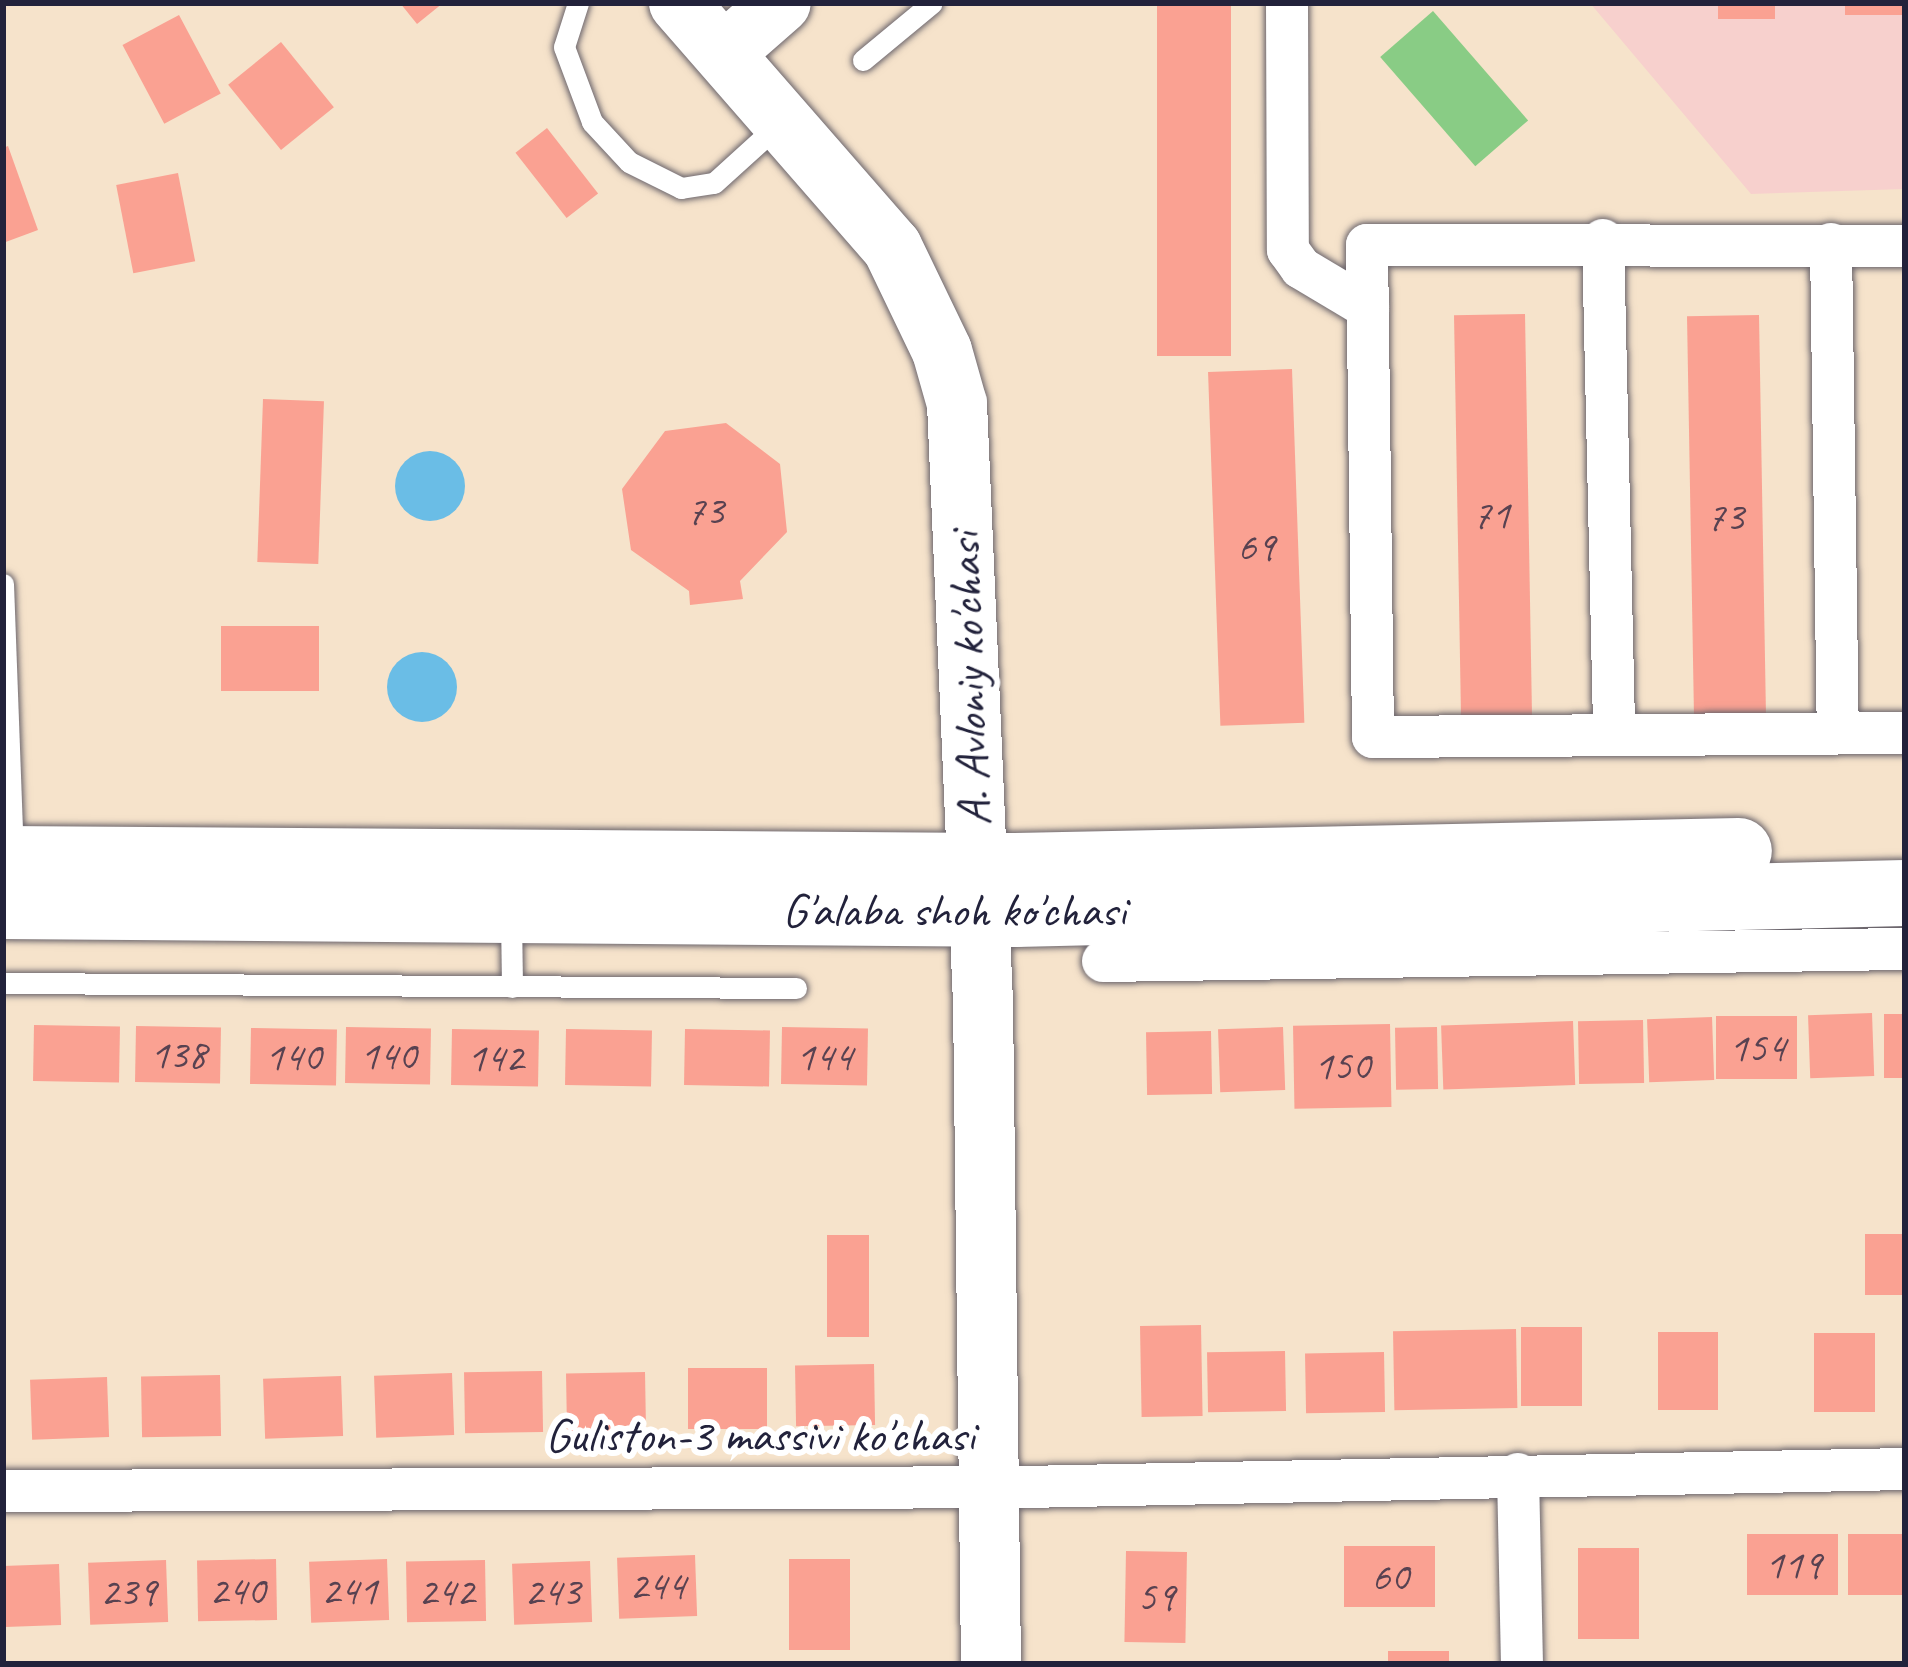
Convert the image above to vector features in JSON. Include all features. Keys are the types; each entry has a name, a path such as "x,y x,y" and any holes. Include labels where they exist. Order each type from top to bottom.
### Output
{"main road":[{"name":"A. Avloniy ko'chasi","path":"721,16 786,117 892,247 942,351 957,404 996,890"},
{"name":"A. Avloniy ko'chasi","path":"721,16 912,219 962,314 985,377 1003,472 996,890 1006,1486 1025,1664"},
{"name":"G'alaba shoh ko'chasi","path":"6,874 166,907 511,909 1905,848"},
{"name":"G'alaba shoh ko'chasi","path":"6,874 996,890 1305,933 1905,893"},
{"name":"A. Avloniy ko'chasi","path":"992,1664 1006,1486"}],"street":[{"path":"1287,3 1288,250 1301,268 1368,308"},
{"path":"1604,240 1614,735"},
{"path":"1905,246 1604,240 1367,245 1373,736 1905,733"},
{"path":"1831,244 1838,733"},
{"path":"1103,961 1305,933 1905,949"},
{"name":"Guliston-3 massivi ko'chasi","path":"3,1491 1006,1486 1905,1469"},
{"path":"1518,1474 1522,1664"}],"lane":[{"path":"578,3 564,47 592,122 629,162 681,188 714,183 786,117"},
{"path":"863,60 932,3"},
{"path":"3,584 6,874"},
{"path":"3,929 98,932 166,907"},
{"path":"511,909 512,986"},
{"path":"3,983 796,988"}],"shaded area":[{"path":"1590,3 1905,3 1905,189 1751,194"}],"green space":[{"path":"1433,11 1528,120 1475,166 1380,57"}],"water":[{"path":"430,451 455,461 465,486 455,511 430,521 405,511 395,486 405,461"},
{"path":"422,652 447,662 457,687 447,712 422,722 397,712 387,687 397,662"}],"building":[{"path":"400,3 443,3 417,24"},
{"path":"1157,3 1231,3 1231,356 1157,356"},
{"path":"1718,3 1775,3 1775,19 1718,19"},
{"path":"1845,3 1905,3 1905,15 1845,15"},
{"path":"179,15 221,94 164,124 122,45"},
{"path":"281,42 334,107 281,150 228,85"},
{"path":"547,128 598,193 567,218 515,153"},
{"path":"8,146 38,230 3,243 3,148"},
{"path":"178,173 195,261 133,273 116,185"},
{"path":"1525,314 1532,716 1461,717 1454,315"},
{"path":"1759,315 1766,718 1694,719 1687,316"},
{"path":"1292,369 1304,723 1220,726 1208,372"},
{"path":"263,399 324,401 318,564 257,562"},
{"path":"726,423 780,464 787,532 740,581 743,599 690,605 689,591 631,550 622,489 665,431"},
{"path":"221,626 319,626 319,691 221,691"},
{"path":"1872,1013 1874,1076 1810,1078 1808,1015"},
{"path":"1884,1014 1905,1014 1905,1078 1884,1078"},
{"path":"1716,1016 1797,1016 1797,1079 1716,1079"},
{"path":"1712,1017 1714,1080 1649,1082 1647,1019"},
{"path":"1643,1020 1644,1083 1579,1084 1578,1021"},
{"path":"1573,1021 1575,1085 1443,1090 1441,1026"},
{"path":"1390,1024 1391,1107 1294,1109 1293,1026"},
{"path":"34,1025 120,1027 119,1082 33,1081"},
{"path":"136,1026 221,1027 220,1083 135,1082"},
{"path":"346,1027 431,1028 430,1084 345,1083"},
{"path":"782,1027 868,1029 867,1085 781,1084"},
{"path":"1283,1027 1285,1090 1220,1092 1218,1029"},
{"path":"1437,1027 1438,1089 1396,1090 1395,1028"},
{"path":"251,1028 337,1030 336,1085 250,1084"},
{"path":"452,1029 539,1031 538,1087 451,1085"},
{"path":"566,1029 652,1031 651,1086 565,1085"},
{"path":"685,1029 770,1030 769,1086 684,1085"},
{"path":"1211,1031 1212,1094 1147,1095 1146,1032"},
{"path":"1865,1234 1905,1234 1905,1295 1865,1295"},
{"path":"827,1235 869,1235 869,1337 827,1337"},
{"path":"1201,1325 1203,1416 1142,1417 1140,1326"},
{"path":"1521,1327 1582,1327 1582,1406 1521,1406"},
{"path":"1516,1329 1517,1408 1394,1410 1393,1331"},
{"path":"1658,1332 1718,1332 1718,1410 1658,1410"},
{"path":"1814,1333 1875,1333 1875,1412 1814,1412"},
{"path":"1285,1351 1286,1411 1208,1412 1207,1352"},
{"path":"1384,1352 1385,1412 1306,1413 1305,1353"},
{"path":"874,1364 875,1425 796,1426 795,1365"},
{"path":"688,1368 767,1368 767,1429 688,1429"},
{"path":"542,1371 543,1432 465,1433 464,1372"},
{"path":"645,1372 646,1434 567,1435 566,1373"},
{"path":"452,1373 454,1435 376,1438 374,1376"},
{"path":"220,1375 221,1436 142,1437 141,1376"},
{"path":"341,1376 343,1436 265,1439 263,1379"},
{"path":"107,1377 109,1437 32,1440 30,1380"},
{"path":"1747,1534 1838,1534 1838,1595 1747,1595"},
{"path":"1848,1534 1905,1534 1905,1595 1848,1595"},
{"path":"1344,1546 1435,1546 1435,1607 1344,1607"},
{"path":"1578,1548 1639,1548 1639,1639 1578,1639"},
{"path":"1126,1551 1187,1552 1185,1643 1124,1642"},
{"path":"695,1555 697,1616 619,1619 617,1558"},
{"path":"276,1559 277,1620 198,1621 197,1560"},
{"path":"387,1559 389,1620 311,1623 309,1562"},
{"path":"789,1559 850,1559 850,1650 789,1650"},
{"path":"166,1560 168,1622 90,1625 88,1563"},
{"path":"485,1560 486,1621 407,1622 406,1561"},
{"path":"590,1561 592,1622 514,1625 512,1564"},
{"path":"59,1564 61,1625 5,1627 3,1566"},
{"path":"1388,1651 1449,1651 1449,1664 1388,1664"}]}
